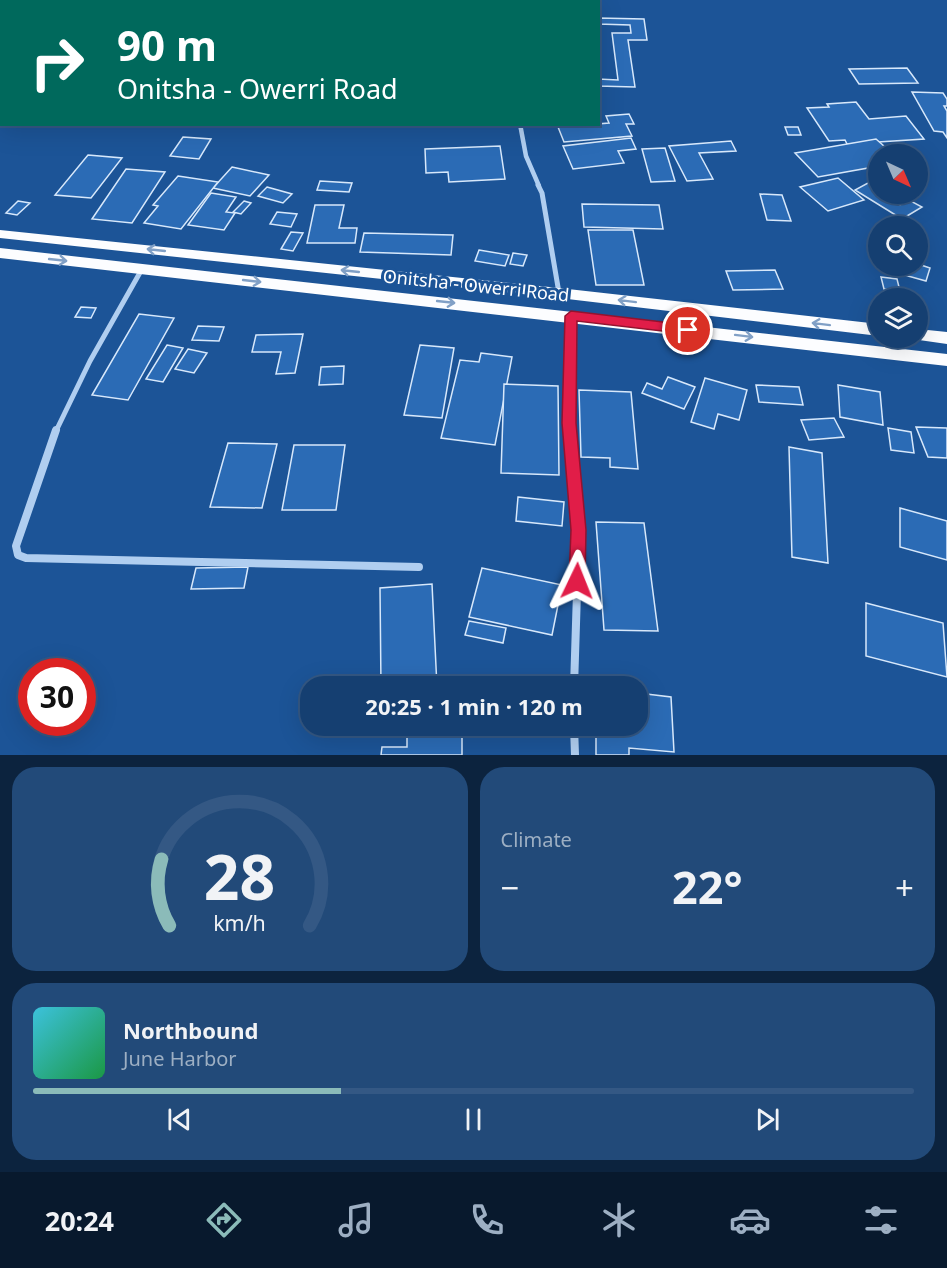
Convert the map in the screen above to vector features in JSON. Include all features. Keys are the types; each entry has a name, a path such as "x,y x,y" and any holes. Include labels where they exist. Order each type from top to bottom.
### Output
{"highway":[{"name":"Onitsha - Owerri Road","path":"0,234 559,293 868,329"},
{"name":"Onitsha - Owerri Road","path":"0,253 947,360"},
{"path":"928,336 947,338"}],"street":[{"path":"520,126 526,156 542,193 559,293"},
{"path":"142,269 90,361 57,428 16,546 18,555 26,558 419,567"},
{"path":"571,316 569,423 579,530 574,676"},
{"path":"574,736 575,755"}],"building":[{"path":"600,18 644,19 647,40 628,40 635,87 600,86 600,79 618,80 612,33 631,33 630,25 600,24"},
{"path":"907,68 918,83 859,84 849,69"},
{"path":"912,92 943,93 947,99 947,106 944,106 947,111 947,138 943,132 934,131"},
{"path":"856,102 869,119 906,116 924,139 847,144 845,140 829,141 807,108"},
{"path":"629,114 634,124 626,124 632,136 564,142 558,127 600,126 600,124 609,123 606,116"},
{"path":"785,127 798,127 801,135 788,135"},
{"path":"183,137 211,139 199,159 170,156"},
{"path":"631,138 636,149 618,151 624,163 573,169 563,146"},
{"path":"876,139 882,144 868,144 868,168 818,177 795,153"},
{"path":"731,141 736,151 699,153 713,179 687,181 669,146"},
{"path":"500,146 505,179 449,182 448,172 426,173 425,149"},
{"path":"665,148 675,181 651,182 642,149"},
{"path":"88,155 122,158 91,198 55,195"},
{"path":"232,167 269,175 250,196 213,188"},
{"path":"126,169 165,172 132,223 92,219"},
{"path":"178,176 218,182 181,229 144,223 158,206 153,205"},
{"path":"838,178 864,200 828,211 800,187"},
{"path":"320,181 352,183 349,192 317,190"},
{"path":"868,183 868,198 855,190"},
{"path":"267,187 292,194 283,203 258,196"},
{"path":"211,193 236,197 226,212 235,213 224,230 188,225"},
{"path":"760,194 782,195 791,221 767,220"},
{"path":"18,201 30,203 17,215 6,213"},
{"path":"244,201 251,203 241,214 233,212"},
{"path":"582,204 659,205 663,229 584,227"},
{"path":"878,204 916,204 922,207 907,216 897,216"},
{"path":"315,205 344,205 339,228 357,228 355,243 307,243"},
{"path":"277,212 297,214 291,227 270,224"},
{"path":"588,230 633,230 644,285 596,285"},
{"path":"291,232 303,233 293,251 281,249"},
{"path":"364,233 453,235 451,255 360,252"},
{"path":"479,250 509,255 505,266 475,261"},
{"path":"513,253 527,255 523,266 510,264"},
{"path":"775,270 783,289 733,290 726,271"},
{"path":"908,276 928,276 926,281"},
{"path":"881,277 897,279 899,288 884,288"},
{"path":"81,307 96,308 91,318 75,317"},
{"path":"139,314 174,318 128,400 92,395"},
{"path":"198,326 224,327 219,341 192,340"},
{"path":"303,334 295,373 276,374 281,352 252,352 256,335"},
{"path":"167,345 183,348 163,382 146,379"},
{"path":"420,345 454,348 442,418 404,415"},
{"path":"188,349 207,353 194,373 175,369"},
{"path":"481,353 512,357 495,445 441,438 460,360 479,362"},
{"path":"344,366 343,384 319,385 321,367"},
{"path":"668,377 695,387 684,409 642,393 647,383 662,389"},
{"path":"705,378 747,390 739,420 718,414 714,429 691,422"},
{"path":"504,384 558,386 559,475 501,473"},
{"path":"756,385 799,387 803,405 759,402"},
{"path":"838,385 880,392 883,425 840,417"},
{"path":"579,390 631,392 638,469 610,467 610,458 581,457"},
{"path":"834,418 844,437 809,440 801,420"},
{"path":"916,427 947,428 947,458 928,457"},
{"path":"888,428 911,432 914,453 891,450"},
{"path":"228,443 277,444 262,508 210,507"},
{"path":"294,445 345,445 336,510 282,510"},
{"path":"789,447 822,453 828,563 792,557"},
{"path":"518,497 564,502 562,526 516,521"},
{"path":"900,508 947,521 947,560 900,547"},
{"path":"596,522 644,523 658,631 604,630"},
{"path":"248,567 244,588 191,589 196,568"},
{"path":"482,568 562,585 552,635 469,617"},
{"path":"432,584 436,676 381,676 380,588"},
{"path":"866,603 943,623 947,677 866,656"},
{"path":"469,621 506,628 503,643 465,635"},
{"path":"648,694 671,697 674,752 629,748 629,755 596,755 596,736 648,736"},
{"path":"407,736 462,736 462,755 381,755 382,747 407,747"}],"route":[{"path":"577,581 579,530 569,423 571,316 688,330"}]}
